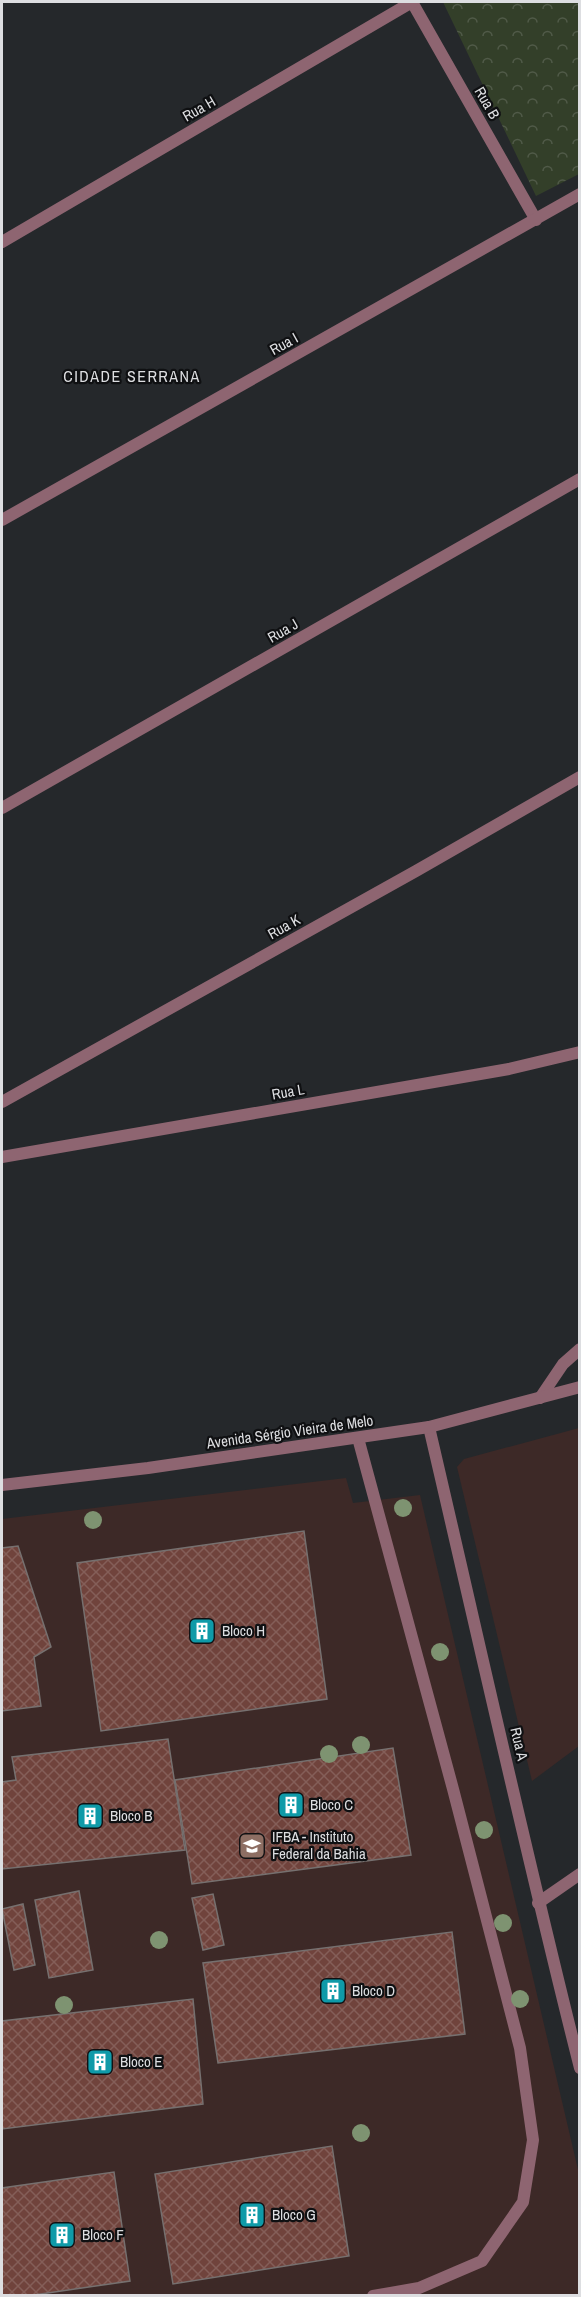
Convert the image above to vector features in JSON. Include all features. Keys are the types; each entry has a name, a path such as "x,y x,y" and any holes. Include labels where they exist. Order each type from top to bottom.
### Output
{"street":[{"name":"Rua B","path":"412,2 536,220"},
{"name":"Rua H","path":"2,243 412,2"},
{"name":"Rua I","path":"2,520 579,194"},
{"name":"Rua J","path":"2,808 579,479"},
{"name":"Rua K","path":"2,1102 416,871 579,777"},
{"name":"Rua L","path":"2,1157 509,1069 579,1052"},
{"path":"540,1398 563,1364 579,1349"},
{"name":"Avenida Sérgio Vieira de Melo","path":"2,1485 148,1468 429,1427 579,1388"},
{"name":"Rua A","path":"429,1427 538,1903 579,2068"},
{"path":"357,1438 453,1789 520,2048 533,2140 523,2202 482,2260 419,2288 373,2295"},
{"path":"538,1903 579,1874"}],"shaded area":[{"path":"579,1428 579,1746 532,1781 457,1467 464,1459"},
{"name":"IFBA - Instituto Federal da Bahia","path":"346,1478 353,1503 420,1495 579,2174 579,2295 2,2295 2,1519"}],"green space":[{"path":"443,2 579,2 579,174 536,196"}],"building":[{"name":"Bloco H","path":"304,1531 327,1699 101,1731 77,1563"},
{"path":"18,1546 51,1647 34,1657 41,1706 2,1711 2,1548"},
{"name":"Bloco B","path":"168,1739 185,1850 2,1869 2,1782 16,1780 12,1757"},
{"name":"Bloco C","path":"393,1748 411,1855 192,1884 175,1780"},
{"path":"79,1891 93,1970 49,1978 35,1900"},
{"path":"213,1894 224,1945 203,1950 192,1898"},
{"path":"23,1904 35,1965 14,1970 2,1909"},
{"name":"Bloco D","path":"452,1932 465,2034 218,2063 203,1963"},
{"name":"Bloco E","path":"193,1999 203,2104 2,2129 2,2021"},
{"name":"Bloco G","path":"332,2146 349,2256 173,2284 155,2174"},
{"name":"Bloco F","path":"114,2172 130,2281 27,2296 2,2296 2,2188"}],"place":[{"name":"Bloco H","path":"202,1631"},
{"name":"Bloco C","path":"291,1805"},
{"name":"Bloco B","path":"90,1816"},
{"name":"IFBA - Instituto Federal da Bahia","path":"252,1846"},
{"name":"Bloco D","path":"333,1991"},
{"name":"Bloco E","path":"100,2062"},
{"name":"Bloco G","path":"252,2215"},
{"name":"Bloco F","path":"62,2235"}],"district":[{"name":"CIDADE SERRANA","path":"132,376"}]}
